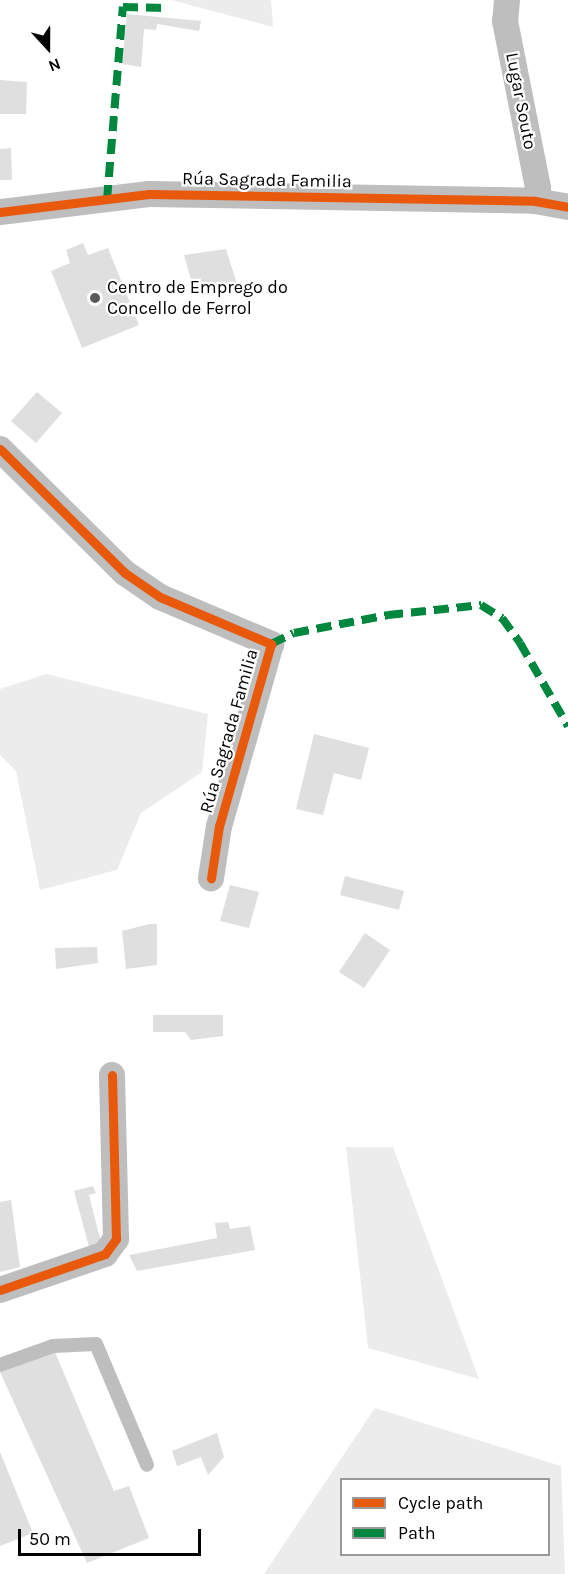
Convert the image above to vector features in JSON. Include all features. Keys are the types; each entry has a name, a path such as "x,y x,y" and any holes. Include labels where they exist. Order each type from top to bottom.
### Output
{"street":[{"name":"Lugar Souto","path":"507,0 505,21 538,188 535,201"},
{"name":"Rúa Sagrada Familia","path":"0,212 149,194 535,201 568,207"},
{"name":"Rúa Sagrada Familia","path":"0,449 151,591 271,644 219,826 212,878"},
{"path":"0,1290 105,1254 116,1239 112,1075"}],"lane":[{"path":"0,1365 53,1346 96,1344 147,1465"}],"shaded area":[{"path":"171,0 271,0 273,27"},
{"path":"46,674 208,714 202,772 141,813 117,870 40,890 16,771 0,755 0,689"},
{"path":"346,1147 393,1147 479,1379 368,1348"},
{"path":"375,1408 561,1466 565,1574 264,1574"}],"building":[{"path":"127,14 201,21 199,31 157,24 156,30 144,29 141,67 122,64"},
{"path":"0,80 27,82 26,114 0,114"},
{"path":"11,148 12,180 0,180 0,149"},
{"name":"Centro de Emprego do Concello de Ferrol","path":"83,243 88,255 108,248 139,325 82,348 51,271 70,263 66,250"},
{"path":"226,249 237,284 194,291 184,255"},
{"path":"37,392 62,413 36,443 11,421"},
{"path":"314,734 369,748 361,780 334,773 323,815 296,809"},
{"path":"345,876 404,891 399,910 340,895"},
{"path":"230,885 259,892 249,928 220,921"},
{"path":"157,924 157,965 126,969 122,931"},
{"path":"365,933 390,950 364,988 339,972"},
{"path":"97,947 98,963 56,969 55,948"},
{"path":"153,1015 223,1015 223,1036 191,1040 185,1032 153,1032"},
{"path":"93,1186 96,1193 89,1195 101,1242 89,1247 74,1191"},
{"path":"11,1200 20,1267 0,1272 0,1202"},
{"path":"228,1222 230,1229 250,1226 255,1250 137,1271 129,1255 217,1238 215,1223"},
{"path":"54,1350 114,1491 129,1486 149,1538 87,1563 0,1372"},
{"path":"217,1433 224,1457 208,1475 201,1457 177,1466 172,1451"},
{"path":"0,1452 33,1533 0,1546"}],"marked path":[{"path":"107,200 123,7 166,8"},
{"path":"271,644 294,633 388,615 481,605 502,618 520,643 568,726"}],"cycle path":[{"path":"0,212 149,194 535,201 568,207"},
{"path":"0,449 125,573 160,597 271,644 219,826 211,878"},
{"path":"0,1290 105,1254 116,1239 112,1075"}],"place":[{"name":"Centro de Emprego do Concello de Ferrol","path":"95,298"}]}
